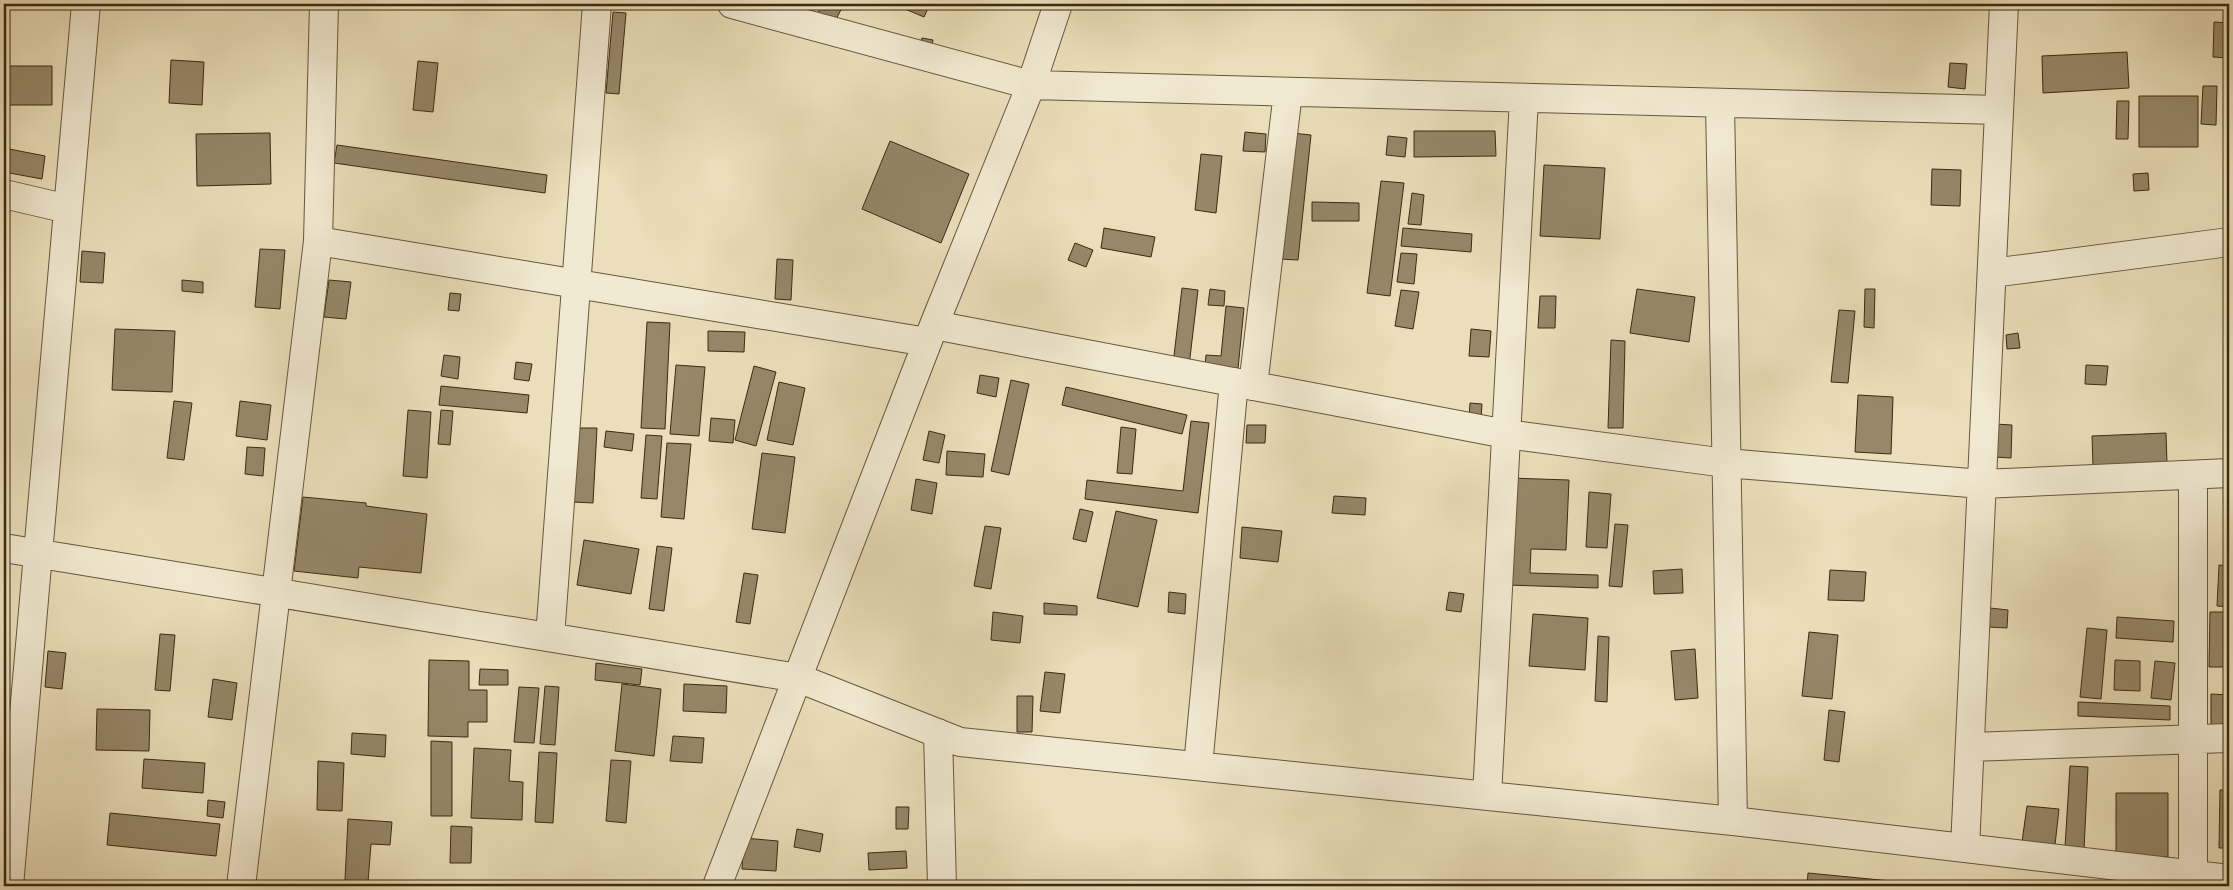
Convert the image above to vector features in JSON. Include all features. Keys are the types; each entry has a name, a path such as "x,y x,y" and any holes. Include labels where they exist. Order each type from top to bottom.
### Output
{"street":[{"path":"9,886 86,4"},
{"path":"241,886 318,241 324,4"},
{"path":"550,637 597,4"},
{"path":"732,4 797,12 1030,85 1999,110"},
{"path":"717,886 931,334 1030,85 1058,4"},
{"path":"1965,848 2004,4"},
{"path":"1198,766 1244,384 1288,92"},
{"path":"1487,796 1524,98"},
{"path":"1720,103 1733,821"},
{"path":"4,194 68,209"},
{"path":"318,241 576,284 931,334 1244,384 1506,434 1726,463 1982,484 2229,473"},
{"path":"1992,273 2229,242"},
{"path":"2193,475 2193,874"},
{"path":"4,548 798,678 960,742 1733,821 2193,874 2229,880"},
{"path":"938,733 942,886"},
{"path":"1970,748 2229,738"}],"building":[{"path":"822,4 844,4 834,23 817,15"},
{"path":"908,4 930,4 924,17 905,9"},
{"path":"613,12 626,13 619,94 606,93"},
{"path":"2214,22 2229,23 2229,58 2213,57"},
{"path":"922,38 933,40 931,49 920,47"},
{"path":"2127,52 2129,88 2043,93 2042,56"},
{"path":"171,60 204,62 202,105 169,103"},
{"path":"418,61 438,63 433,112 413,110"},
{"path":"1950,63 1967,64 1965,89 1948,87"},
{"path":"4,66 52,66 52,105 4,105"},
{"path":"2203,86 2217,86 2216,125 2201,124"},
{"path":"2139,96 2198,96 2198,147 2139,147"},
{"path":"2117,101 2129,101 2128,139 2116,139"},
{"path":"1414,131 1495,131 1496,156 1414,157"},
{"path":"1245,132 1266,134 1265,152 1243,151"},
{"path":"270,133 271,184 197,186 196,134"},
{"path":"1292,133 1311,135 1298,260 1279,259"},
{"path":"1388,136 1407,138 1405,157 1386,155"},
{"path":"890,141 969,174 941,243 862,209"},
{"path":"337,145 547,175 545,193 334,163"},
{"path":"4,148 45,156 42,179 4,172"},
{"path":"1201,154 1222,156 1216,213 1195,210"},
{"path":"1544,165 1605,168 1600,239 1540,236"},
{"path":"1932,169 1961,170 1960,206 1931,205"},
{"path":"2148,173 2149,190 2134,191 2133,174"},
{"path":"1381,181 1404,183 1390,296 1367,293"},
{"path":"1412,193 1424,195 1421,225 1408,224"},
{"path":"1312,202 1359,203 1359,221 1312,221"},
{"path":"1104,228 1155,237 1151,257 1101,248"},
{"path":"1403,228 1472,234 1471,252 1401,246"},
{"path":"1075,243 1093,250 1086,267 1068,260"},
{"path":"260,249 285,250 280,309 255,307"},
{"path":"82,251 105,253 103,283 80,282"},
{"path":"1401,253 1417,254 1414,284 1397,282"},
{"path":"777,259 793,260 791,300 775,299"},
{"path":"182,280 203,282 203,293 182,291"},
{"path":"329,280 351,282 346,319 324,317"},
{"path":"1182,288 1198,290 1189,366 1173,364"},
{"path":"1210,289 1225,291 1224,306 1208,305"},
{"path":"1637,289 1695,297 1689,342 1630,333"},
{"path":"1865,289 1875,289 1874,328 1864,327"},
{"path":"1401,290 1419,292 1413,329 1395,326"},
{"path":"450,293 461,294 459,311 448,310"},
{"path":"1540,296 1556,296 1555,328 1538,328"},
{"path":"1226,306 1244,308 1237,379 1204,375 1206,355 1221,356"},
{"path":"1839,310 1855,311 1848,383 1831,382"},
{"path":"647,322 670,323 665,429 641,428"},
{"path":"115,329 175,331 172,392 112,390"},
{"path":"1471,329 1491,331 1489,357 1469,356"},
{"path":"708,331 745,332 744,352 708,351"},
{"path":"2018,333 2020,348 2007,349 2006,335"},
{"path":"1611,340 1625,341 1623,428 1608,428"},
{"path":"444,355 460,357 458,379 441,376"},
{"path":"516,362 532,364 529,381 514,379"},
{"path":"676,365 705,367 699,436 670,434"},
{"path":"2086,365 2108,366 2106,385 2085,384"},
{"path":"754,366 776,372 756,446 735,440"},
{"path":"980,375 999,378 996,397 977,393"},
{"path":"1011,380 1029,384 1009,475 991,471"},
{"path":"779,382 805,388 793,445 767,440"},
{"path":"441,386 529,395 527,413 439,405"},
{"path":"1066,387 1187,415 1182,434 1062,405"},
{"path":"1858,395 1893,397 1891,454 1855,452"},
{"path":"174,401 192,403 184,460 167,458"},
{"path":"240,401 271,405 267,440 236,436"},
{"path":"1470,403 1482,404 1481,419 1469,418"},
{"path":"408,410 431,412 427,478 403,476"},
{"path":"441,410 453,411 450,445 438,444"},
{"path":"711,418 735,420 733,443 709,441"},
{"path":"1191,421 1209,423 1198,513 1085,499 1087,480 1183,491"},
{"path":"1995,424 2012,425 2011,458 1994,457"},
{"path":"1247,425 1266,425 1265,443 1246,443"},
{"path":"1121,427 1136,429 1132,474 1117,473"},
{"path":"577,428 597,428 593,503 573,502"},
{"path":"606,431 634,434 632,451 604,447"},
{"path":"929,431 945,435 939,463 923,460"},
{"path":"2166,433 2167,463 2093,466 2092,436"},
{"path":"646,435 662,436 657,499 641,498"},
{"path":"667,443 691,444 684,519 661,517"},
{"path":"247,447 265,448 263,476 245,474"},
{"path":"947,451 985,454 983,477 946,475"},
{"path":"762,453 795,457 785,533 752,529"},
{"path":"1510,478 1569,480 1566,550 1531,549 1530,573 1598,575 1598,588 1507,585"},
{"path":"916,479 937,483 932,514 911,510"},
{"path":"1589,492 1611,494 1607,548 1586,547"},
{"path":"1334,496 1366,498 1365,515 1332,513"},
{"path":"303,497 366,503 366,506 427,514 421,573 359,567 358,578 294,571"},
{"path":"1080,509 1093,512 1086,542 1073,539"},
{"path":"1116,511 1157,520 1138,607 1097,598"},
{"path":"1615,524 1628,525 1622,587 1609,586"},
{"path":"985,526 1001,528 991,589 974,586"},
{"path":"1242,527 1282,531 1278,562 1240,558"},
{"path":"584,540 639,549 631,594 577,585"},
{"path":"657,546 672,548 664,611 649,609"},
{"path":"2219,565 2229,566 2229,607 2217,606"},
{"path":"1682,569 1683,593 1654,594 1653,571"},
{"path":"1830,570 1866,572 1864,601 1828,600"},
{"path":"744,573 758,575 750,624 736,622"},
{"path":"1169,592 1186,594 1185,614 1168,612"},
{"path":"1449,592 1464,594 1461,612 1446,610"},
{"path":"1044,603 1077,606 1077,615 1044,614"},
{"path":"1990,608 2008,610 2007,628 1988,627"},
{"path":"993,612 1023,616 1020,643 991,640"},
{"path":"2210,612 2229,612 2229,667 2209,667"},
{"path":"1533,614 1588,618 1585,670 1529,666"},
{"path":"2117,617 2174,621 2173,642 2116,638"},
{"path":"2087,628 2107,630 2101,699 2080,697"},
{"path":"1809,632 1838,635 1832,699 1802,696"},
{"path":"160,634 175,635 170,691 155,690"},
{"path":"1598,636 1609,637 1607,702 1595,701"},
{"path":"1695,649 1698,698 1675,700 1671,651"},
{"path":"48,651 66,653 62,689 45,687"},
{"path":"429,660 469,661 469,690 487,690 487,722 468,722 468,737 428,736"},
{"path":"2115,660 2140,661 2140,691 2114,690"},
{"path":"2155,661 2175,663 2171,700 2151,698"},
{"path":"596,663 642,669 640,685 595,680"},
{"path":"480,669 508,670 508,685 479,685"},
{"path":"1045,672 1065,674 1060,713 1040,711"},
{"path":"213,679 237,683 232,720 208,717"},
{"path":"622,684 661,689 654,756 615,751"},
{"path":"684,684 727,686 726,713 683,711"},
{"path":"545,686 559,687 555,745 540,744"},
{"path":"519,687 539,688 534,743 514,742"},
{"path":"2211,694 2229,695 2229,727 2211,727"},
{"path":"1017,696 1033,696 1032,732 1017,732"},
{"path":"2078,702 2170,706 2170,720 2078,716"},
{"path":"97,709 150,710 149,751 96,750"},
{"path":"1829,710 1845,712 1839,762 1824,760"},
{"path":"352,733 386,735 385,757 351,754"},
{"path":"673,736 704,738 702,763 670,761"},
{"path":"431,741 452,742 452,816 431,816"},
{"path":"474,748 511,750 509,781 523,782 522,820 471,818"},
{"path":"539,752 557,753 553,823 535,822"},
{"path":"144,759 205,763 203,793 142,788"},
{"path":"611,760 631,761 626,823 606,821"},
{"path":"318,761 344,763 342,811 317,810"},
{"path":"2070,766 2088,767 2084,849 2065,847"},
{"path":"2220,790 2229,790 2229,848 2219,848"},
{"path":"2116,793 2168,793 2168,857 2116,856"},
{"path":"208,800 225,802 223,818 207,816"},
{"path":"2027,806 2059,809 2055,845 2022,842"},
{"path":"896,807 909,807 908,829 896,829"},
{"path":"110,813 220,824 216,856 107,845"},
{"path":"348,819 392,822 390,845 371,844 368,882 345,880"},
{"path":"451,826 472,827 471,863 450,863"},
{"path":"797,829 823,834 820,852 794,847"},
{"path":"744,838 778,841 776,871 742,869"},
{"path":"906,851 907,868 869,870 868,853"},
{"path":"1808,873 1932,885 1932,886 1807,886"}]}
